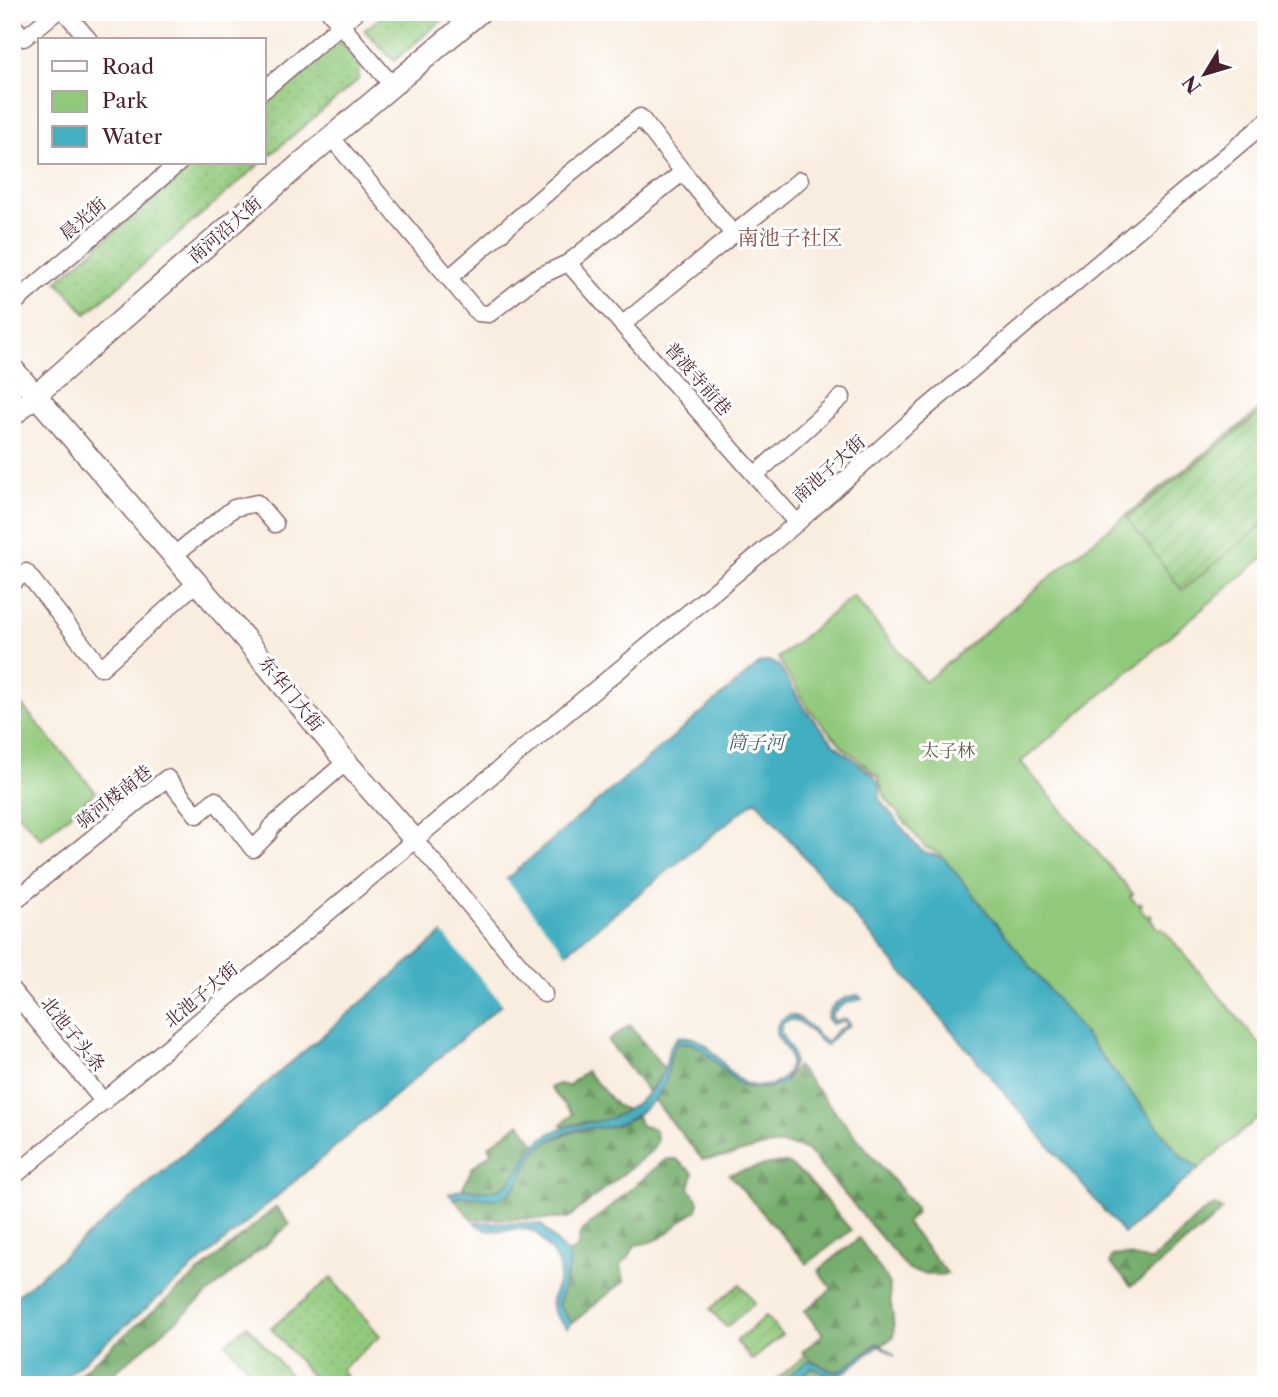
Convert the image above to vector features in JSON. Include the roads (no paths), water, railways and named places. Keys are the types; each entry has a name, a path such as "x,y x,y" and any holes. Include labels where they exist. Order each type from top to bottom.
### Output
{"main road":[{"name":"南河沿大街","path":"12,416 331,137 480,12"},
{"name":"东华门大街","path":"12,368 415,841"}],"street":[{"path":"12,24 24,38 56,12"},
{"path":"65,12 87,38"},
{"path":"266,88 335,18 356,12"},
{"path":"335,18 392,85"},
{"path":"449,278 570,173 640,117 734,235"},
{"name":"南池子大街","path":"415,841 797,523 911,421 1266,122"},
{"path":"331,137 478,313 489,314 534,278 568,263 683,172"},
{"name":"晨光街","path":"12,305 178,164"},
{"path":"623,324 800,180"},
{"name":"普渡寺前巷","path":"568,263 797,523"},
{"path":"756,474 842,397"},
{"path":"174,555 234,508 257,503 275,524"},
{"path":"12,583 26,572 101,668 196,583"},
{"name":"骑河楼南巷","path":"12,903 167,778 197,815 215,800 253,849 269,833 270,828 346,762"},
{"name":"东华门大街","path":"415,841 539,988"},
{"name":"北池子大街","path":"12,1178 415,841"},
{"name":"北池子头条","path":"12,990 104,1102"}],"water":[{"name":"筒子河","path":"770,661 779,666 804,708 835,745 873,775 880,786 880,800 916,845 922,851 944,858 1182,1157 1199,1168 1124,1234 756,800 502,1004 56,1385 12,1385 12,1300 760,663"},
{"path":"858,995 862,999 841,1005 831,1015 835,1021 847,1019 850,1025 826,1045 801,1023 790,1020 783,1023 780,1032 792,1052 794,1062 784,1082 769,1088 745,1087 737,1083 702,1049 692,1043 678,1042 660,1092 633,1117 609,1127 575,1130 549,1141 534,1153 516,1186 505,1196 493,1199 466,1196 454,1199 449,1194 462,1190 488,1191 501,1188 508,1184 533,1148 546,1136 566,1127 608,1119 632,1106 658,1082 670,1049 678,1037 697,1039 705,1044 731,1073 744,1083 766,1086 774,1083 785,1075 790,1063 789,1054 776,1034 781,1020 790,1015 797,1017 819,1037 828,1041 837,1030 848,1025 844,1021 832,1024 827,1018 831,1008 843,999"},
{"path":"474,1222 541,1224 568,1255 570,1262 558,1305 572,1323 567,1328 553,1311 553,1297 559,1278 557,1261 540,1237 529,1230 487,1230"},
{"path":"878,1343 895,1356 879,1345 840,1376 834,1377 812,1368 789,1385 777,1385 807,1361 839,1372"}],"district":[{"name":"南池子社区","path":"790,238"}],"park label":[{"name":"太子林","path":"948,751"}]}
